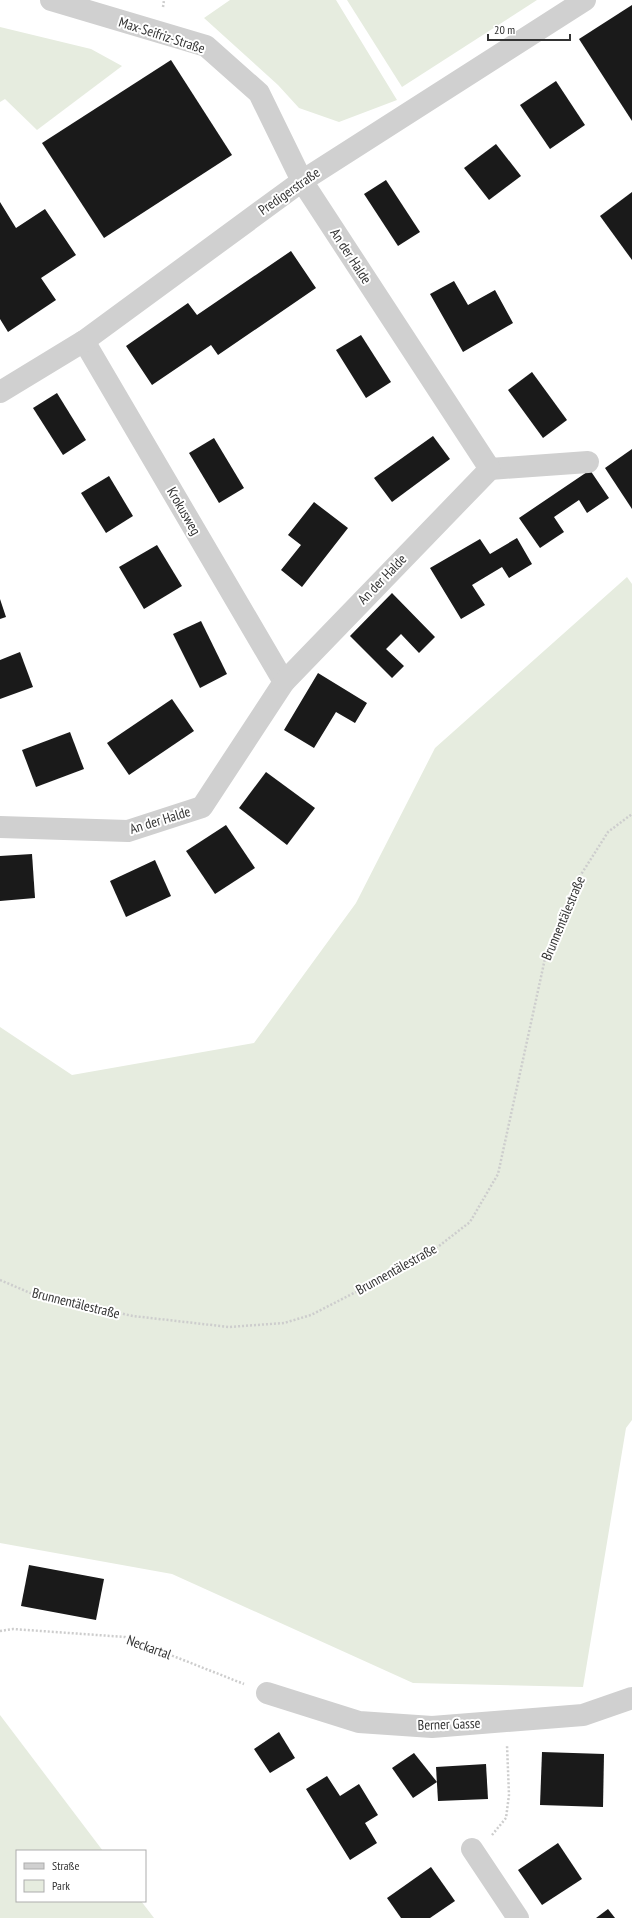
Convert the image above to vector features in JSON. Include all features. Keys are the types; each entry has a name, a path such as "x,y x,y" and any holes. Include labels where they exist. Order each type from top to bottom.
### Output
{"street":[{"name":"Max-Seifriz-Straße","path":"51,0 206,46 259,93 302,181"},
{"name":"Predigerstraße","path":"0,392 84,341 302,181 585,0"},
{"name":"An der Halde","path":"2,821 128,831 202,807 284,682 490,468 302,181"},
{"name":"Krokusweg","path":"84,341 284,682"},
{"path":"490,468 588,462"},
{"name":"Berner Gasse","path":"267,1693 359,1722 432,1727 583,1715 632,1698"},
{"path":"472,1849 518,1918"}],"path":[{"name":"Brunnentälestraße","path":"0,1280 36,1295 133,1316 229,1328 284,1323 311,1315 426,1256 470,1222 498,1174 546,954 575,884 608,832 632,814"},
{"name":"Neckartal","path":"0,1631 12,1629 125,1637 267,1693"},
{"path":"472,1849 494,1833 506,1818 509,1795 505,1721"}],"green space":[{"path":"230,0 336,0 397,100 339,122 299,108 278,85 204,18"},
{"path":"347,0 537,0 402,87"},
{"path":"0,27 91,49 122,66 37,130 5,99 0,102"},
{"path":"627,577 632,584 632,1420 626,1428 583,1687 413,1683 172,1574 0,1543 0,1027 72,1075 254,1043 356,903 435,748"},
{"path":"0,1715 102,1850 16,1850 16,1902 142,1902 154,1918 0,1918"}],"building":[{"path":"632,5 632,121 579,39"},
{"path":"171,60 232,155 104,238 42,143"},
{"path":"556,81 585,125 550,149 520,105"},
{"path":"496,144 521,176 489,200 464,168"},
{"path":"386,180 420,232 398,246 364,194"},
{"path":"632,192 632,260 600,216"},
{"path":"0,202 16,228 45,209 76,255 41,278 56,300 8,332 0,319"},
{"path":"291,251 316,288 218,355 211,345 152,385 126,346 188,303 197,315"},
{"path":"454,281 468,305 495,290 513,323 463,352 430,294"},
{"path":"361,335 391,382 366,398 336,350"},
{"path":"532,372 567,420 543,438 508,390"},
{"path":"57,393 86,440 63,455 33,408"},
{"path":"433,436 450,459 392,502 374,478"},
{"path":"214,438 244,488 219,503 189,453"},
{"path":"632,449 632,509 605,468"},
{"path":"590,470 609,498 587,513 579,500 554,517 564,532 540,548 519,518"},
{"path":"109,476 133,516 106,533 81,493"},
{"path":"314,502 348,528 302,587 281,570 301,545 288,535"},
{"path":"517,538 532,564 509,578 502,567 472,585 485,605 461,619 430,568 480,539 490,554"},
{"path":"157,545 182,586 144,609 119,567"},
{"path":"392,593 435,637 419,653 401,634 386,649 404,666 392,678 350,636"},
{"path":"0,599 6,617 0,619"},
{"path":"201,621 227,674 200,688 173,634"},
{"path":"20,652 33,687 0,699 0,660"},
{"path":"318,673 367,703 355,723 336,712 314,748 284,730"},
{"path":"172,699 194,731 129,775 107,743"},
{"path":"70,732 84,769 36,787 22,750"},
{"path":"266,772 315,808 287,845 239,808"},
{"path":"226,825 255,868 215,894 186,851"},
{"path":"32,854 35,898 0,901 0,856"},
{"path":"155,860 171,896 126,917 110,881"},
{"path":"29,1565 104,1579 96,1620 21,1606"},
{"path":"279,1732 295,1758 270,1773 254,1749"},
{"path":"542,1752 604,1754 603,1807 540,1805"},
{"path":"414,1753 437,1782 413,1798 392,1768"},
{"path":"486,1764 488,1799 438,1801 436,1767"},
{"path":"327,1776 340,1796 359,1784 378,1815 365,1823 377,1843 350,1860 306,1789"},
{"path":"558,1843 582,1879 542,1905 518,1870"},
{"path":"431,1867 455,1901 430,1918 401,1918 387,1898"},
{"path":"608,1909 615,1918 596,1918"}]}
